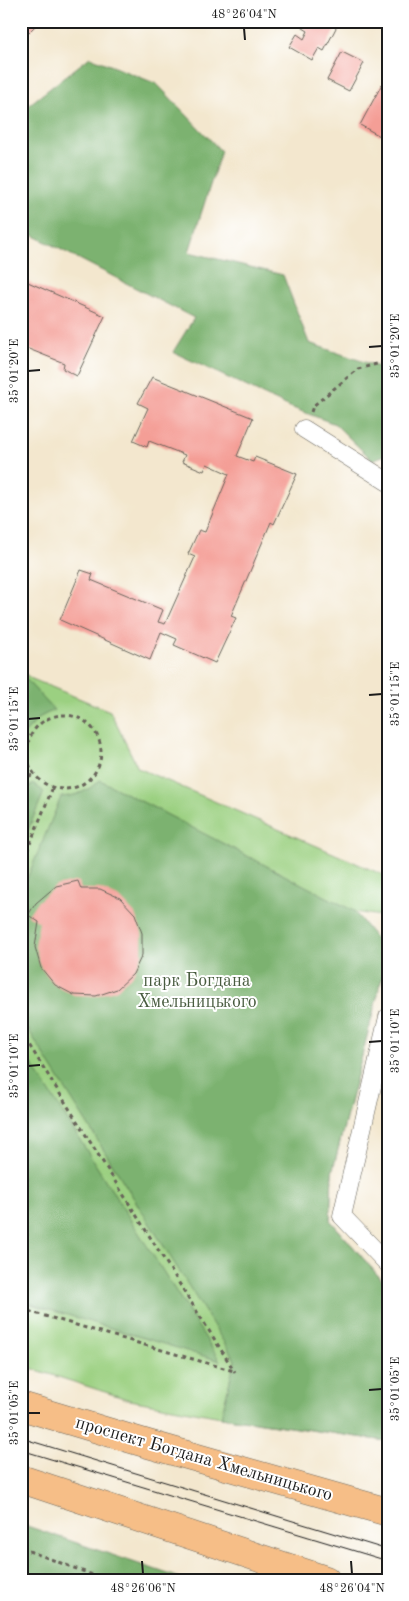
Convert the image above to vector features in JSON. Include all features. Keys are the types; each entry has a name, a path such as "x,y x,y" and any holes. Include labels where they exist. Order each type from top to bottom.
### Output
{"main road":[{"name":"проспект Богдана Хмельницького","path":"21,1406 148,1444 388,1511"},
{"path":"21,1479 326,1580"}],"street":[{"path":"304,429 388,482"},
{"path":"388,1017 342,1216 388,1264"}],"path":[{"path":"313,406 358,369 388,362"},
{"path":"60,715 81,719 91,726 97,736 100,760 91,776 77,786 65,789 53,787 42,782 28,764 28,741 40,723 60,715"},
{"path":"21,740 28,741"},
{"path":"21,780 34,774"},
{"path":"21,866 53,787"},
{"path":"21,1032 235,1372 21,1309"},
{"path":"21,1548 106,1580"}],"green space":[{"path":"90,57 157,84 221,151 189,252 283,275 309,343 388,370 388,454 372,460 335,424 290,407 173,352 194,318 21,229 21,111"},
{"name":"парк Богдана Хмельницького","path":"21,671 32,679 110,711 138,768 388,877 388,917 354,912 388,954 332,1173 330,1220 388,1287 386,1441 221,1417 130,1400 21,1365"},
{"path":"21,674 54,710 40,717 25,733 21,732"},
{"name":"парк Богдана Хмельницького","path":"100,780 354,911 388,954 332,1173 330,1220 388,1287 386,1441 221,1417 235,1360 21,1018 21,893 61,797 82,792"},
{"path":"34,784 44,792 21,847 21,791"},
{"path":"21,1047 220,1361 21,1301"},
{"path":"21,1524 186,1580 21,1580"}],"building":[{"path":"21,21 40,21 28,33 21,31"},
{"path":"307,21 329,21 337,26 324,51 319,48 312,60 289,47 297,34 304,39 308,31 303,28"},
{"path":"342,52 364,63 349,91 327,80"},
{"path":"382,84 388,87 388,133 383,130 380,136 360,125"},
{"path":"21,279 105,316 77,376 63,369 64,363 21,346"},
{"path":"152,377 253,418 237,456 253,462 255,457 297,474 274,524 271,522 231,616 236,618 215,663 174,645 177,639 161,632 150,660 60,620 81,570 93,574 91,580 163,610 158,622 165,624 195,557 188,554 199,530 205,532 229,474 207,464 204,471 182,462 185,455 149,441 147,447 133,441 148,408 138,403"},
{"path":"78,881 81,889 100,889 120,898 135,914 142,933 142,955 133,974 117,989 96,996 74,995 55,985 41,968 35,947 39,922 28,915 36,903 56,886"}],"tram line":[{"path":"21,1438 388,1550"},
{"path":"21,1450 388,1561"}]}
